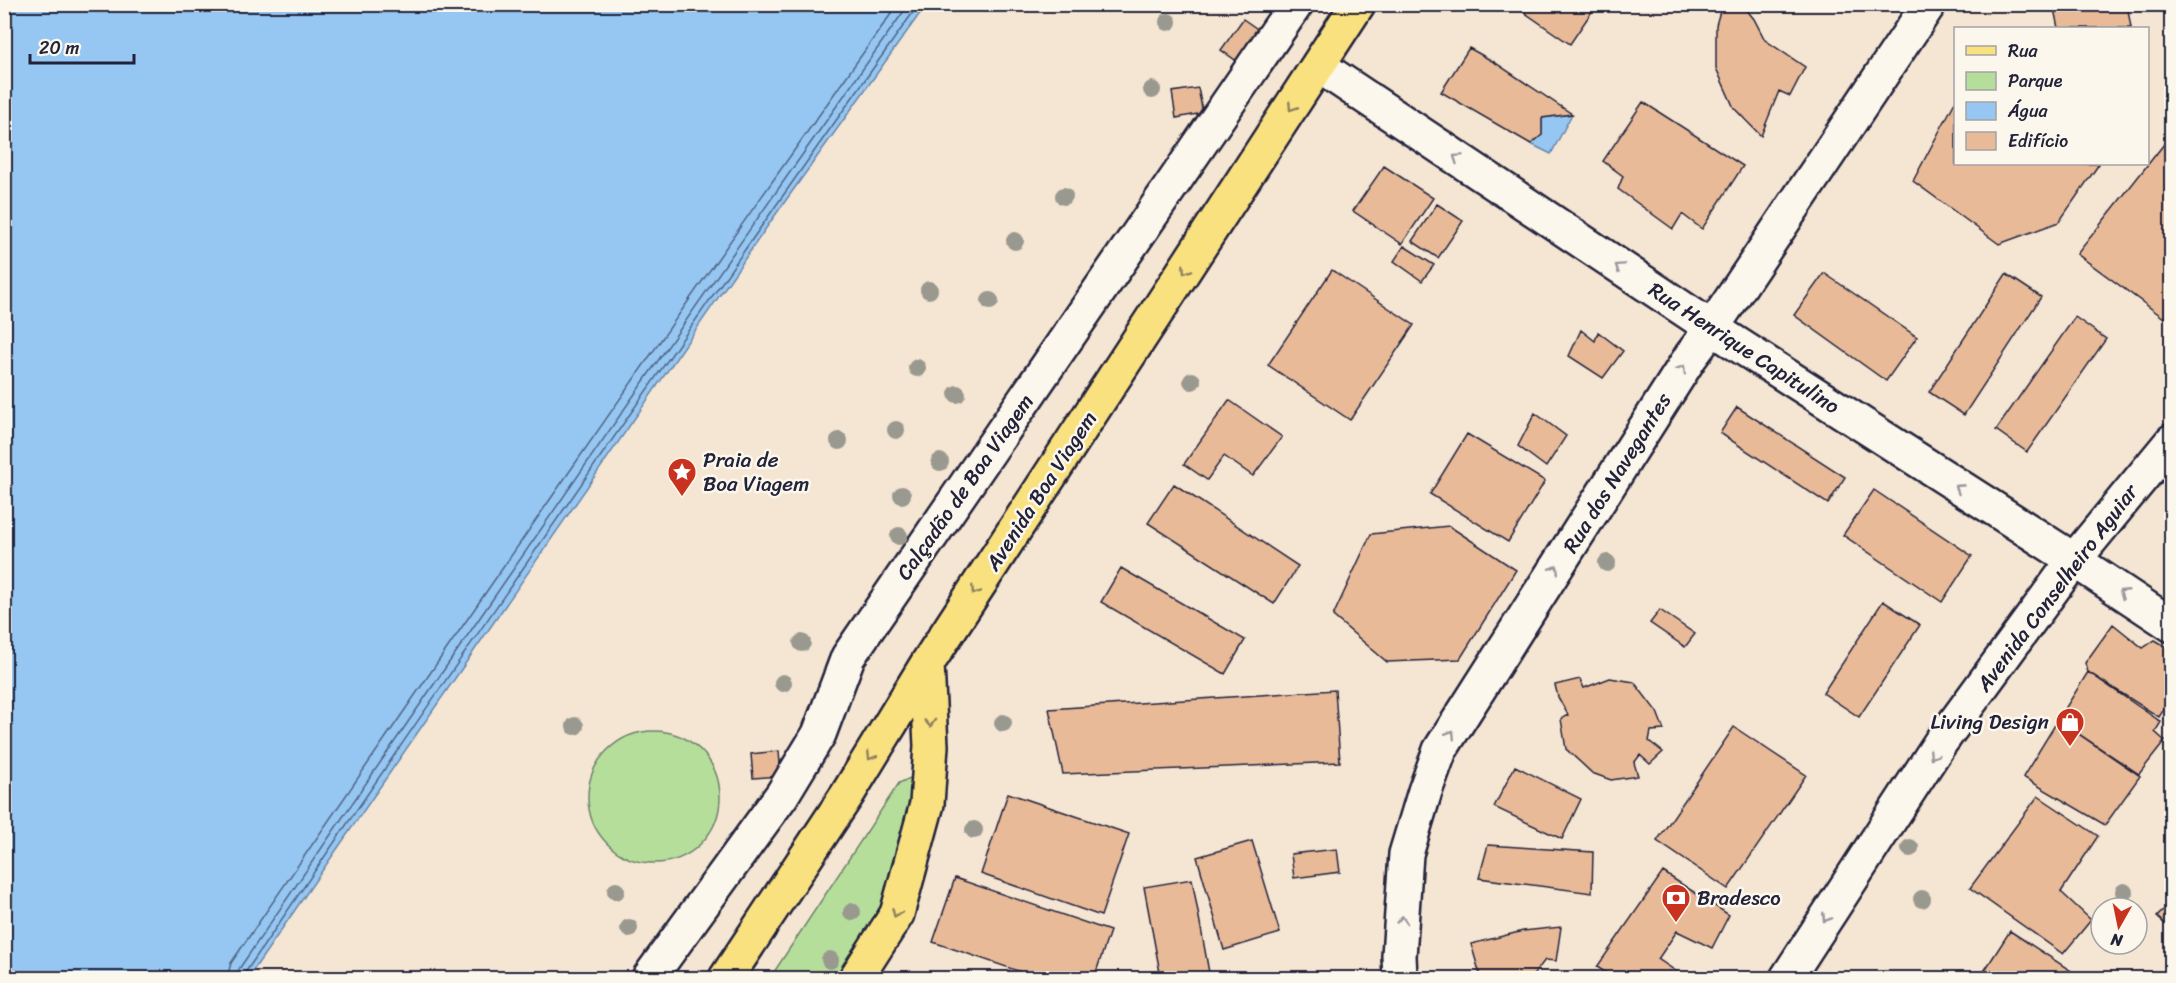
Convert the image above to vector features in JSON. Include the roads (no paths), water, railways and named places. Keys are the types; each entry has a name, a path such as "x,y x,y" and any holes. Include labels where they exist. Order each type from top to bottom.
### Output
{"main road":[{"name":"Avenida Boa Viagem","path":"726,978 847,795 927,664 1358,4"},
{"path":"860,977 897,914 927,804 931,746 927,664"}],"street":[{"name":"Calçadão de Boa Viagem","path":"650,978 782,795 819,734 848,657 1296,4"},
{"name":"Rua dos Navegantes","path":"1400,978 1399,956 1406,854 1440,750 1691,356 1929,4"},
{"name":"Rua Henrique Capitulino","path":"1319,66 1712,328 2172,625"},
{"name":"Avenida Conselheiro Aguiar","path":"1787,978 1940,743 2074,560 2172,441"}],"water":[{"path":"5,4 926,5 771,221 248,978 5,978"},
{"path":"1572,114 1551,154 1531,144 1542,135 1542,118"}],"place":[{"name":"Praia de Boa Viagem","path":"682,498"},
{"name":"Living Design","path":"2070,748"},
{"name":"Bradesco","path":"1676,924"}]}
